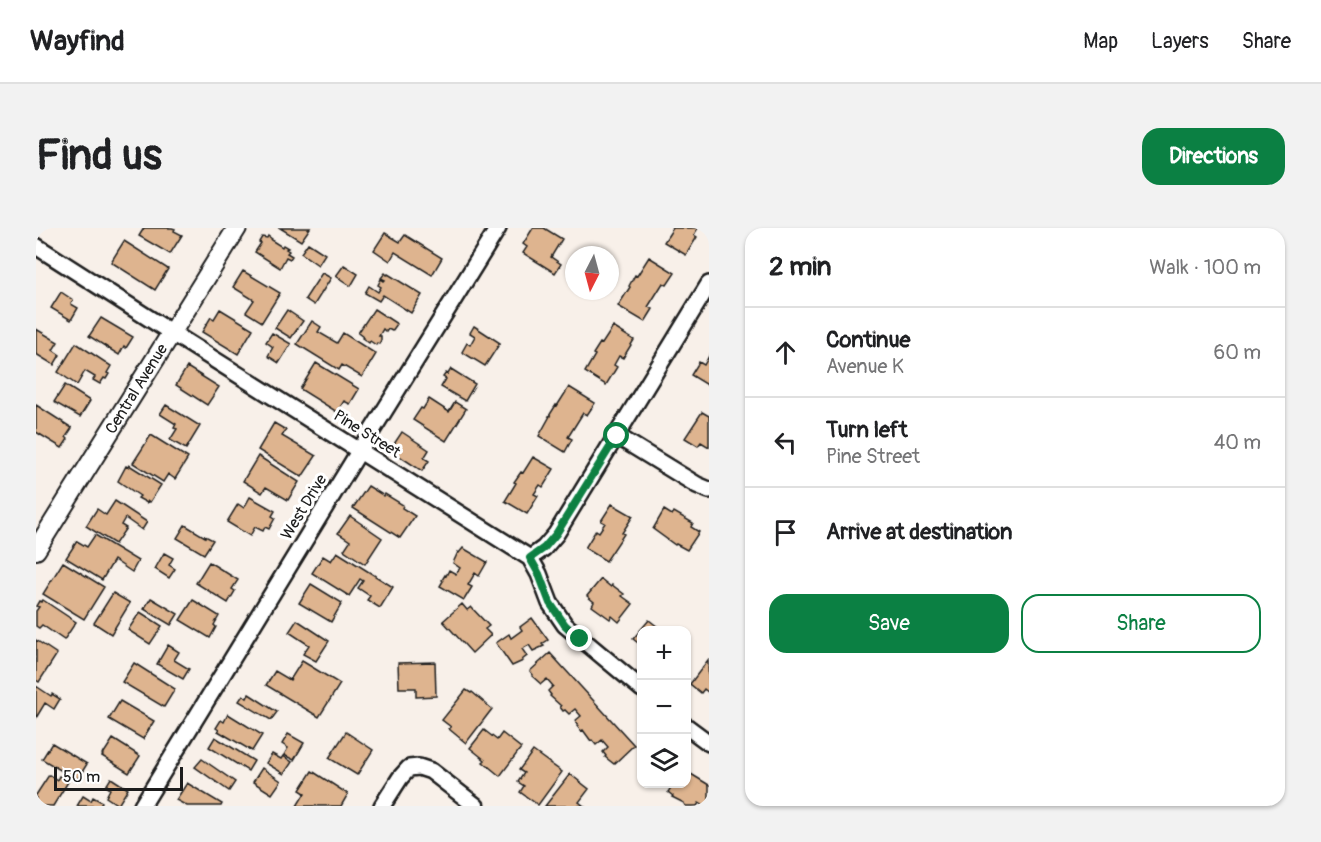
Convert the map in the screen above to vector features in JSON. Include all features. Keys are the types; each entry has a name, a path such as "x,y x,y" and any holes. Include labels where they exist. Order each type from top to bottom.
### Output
{"street":[{"name":"Central Avenue","path":"36,550 237,228"},
{"name":"West Drive","path":"142,806 498,228"},
{"name":"Pine Street","path":"36,246 530,558"},
{"path":"637,685 565,625 550,603 530,558 544,548 556,534 709,284"},
{"path":"617,436 709,490"},
{"path":"691,729 709,743"},
{"path":"382,806 409,768 419,767 431,771 476,806"}],"building":[{"path":"144,228 172,228 182,235 170,254 139,236"},
{"path":"280,228 310,228 301,241"},
{"path":"533,228 544,228 562,239 551,257 561,264 555,273 523,253 527,247 523,244"},
{"path":"673,228 698,228 694,235 697,237 686,255 664,242"},
{"path":"385,233 400,242 405,235 442,258 432,275 395,252 390,261 374,250"},
{"path":"268,236 282,247 283,245 288,248 287,253 292,256 290,259 286,257 280,268 255,252 262,237 267,238"},
{"path":"124,241 168,269 155,290 111,262"},
{"path":"308,243 325,254 318,265 301,253"},
{"path":"649,257 675,273 667,285 663,283 648,307 653,309 645,322 618,306 635,275 637,276"},
{"path":"344,265 358,274 351,286 336,276"},
{"path":"243,271 280,293 262,322 246,312 254,300 233,287"},
{"path":"322,273 331,278 314,305 305,299"},
{"path":"385,273 422,295 411,313 383,295 379,301 365,293 369,286 378,292 381,279 385,280 381,278"},
{"path":"61,292 73,300 71,304 78,308 71,320 51,308"},
{"path":"220,309 253,329 238,354 202,332 211,317 214,319"},
{"path":"374,309 397,324 392,331 388,329 386,332 383,329 379,336 381,340 376,345 370,341 369,343 358,333"},
{"path":"287,310 303,321 291,338 275,328"},
{"path":"101,318 133,337 119,355 89,336"},
{"path":"312,321 321,327 318,332 337,343 343,333 376,354 362,377 342,365 339,370 297,344"},
{"path":"474,326 500,343 485,366 462,352 475,336 470,333"},
{"path":"613,327 634,340 623,358 619,356 614,365 617,367 606,385 585,372 595,355 593,354"},
{"path":"36,329 58,342 53,350 60,355 54,365 36,354"},
{"path":"272,333 291,344 279,363 268,356 273,347 266,342"},
{"path":"76,343 111,366 106,379 104,378 100,384 93,380 95,377 85,371 77,385 58,372"},
{"path":"709,356 709,386 691,375 699,362 704,365"},
{"path":"316,363 359,389 350,404 344,401 337,412 300,389"},
{"path":"187,367 219,387 207,405 176,385"},
{"path":"451,369 475,384 465,401 441,387 446,379 443,377"},
{"path":"65,385 90,401 80,417 54,402"},
{"path":"569,387 595,403 587,415 583,413 568,437 572,439 565,452 539,436 549,416"},
{"path":"429,399 449,412 455,402 466,409 446,441 413,420"},
{"path":"36,405 72,428 62,448 36,432"},
{"path":"166,405 200,426 186,449 170,440 177,429 174,428 176,424 160,414"},
{"path":"702,412 709,416 709,447 701,442 698,446 685,438"},
{"path":"274,423 286,430 282,436 316,456 302,477 258,450"},
{"path":"402,432 429,450 424,458 429,461 422,471 390,450"},
{"path":"151,435 188,458 175,479 168,474 163,482 133,463"},
{"path":"258,456 299,482 288,500 266,487 262,493 243,481"},
{"path":"533,457 554,469 543,487 540,485 534,494 538,496 527,514 505,501 516,483 514,482"},
{"path":"129,465 161,485 150,502 147,503 138,498 140,496 118,481 126,466"},
{"path":"368,486 403,505 402,508 415,516 400,538 353,508"},
{"path":"250,497 275,511 272,516 275,518 269,529 265,527 263,531 255,527 250,536 227,522 238,504 244,508"},
{"path":"115,501 147,522 142,530 125,518 121,525 126,528 115,544 86,526 97,509 106,515"},
{"path":"612,504 633,516 606,561 585,548 596,530 599,532 605,523 601,521"},
{"path":"664,510 672,515 674,512 693,523 691,527 699,532 687,550 675,545 653,529"},
{"path":"350,516 382,538 365,564 344,550 350,541 338,533"},
{"path":"185,525 213,540 204,554 177,538"},
{"path":"95,535 138,561 132,572 114,560 102,580 66,558 77,541 87,547"},
{"path":"463,548 487,562 479,576 475,573 468,585 472,587 464,600 440,586 449,570 456,574 460,568 453,563 458,552"},
{"path":"337,552 393,587 380,608 367,600 370,596 358,588 363,581 360,579 349,596 312,573 323,556 331,561"},
{"path":"164,553 173,558 169,565 175,569 169,578 155,569"},
{"path":"63,562 104,587 84,619 43,594"},
{"path":"209,562 238,580 232,589 235,591 228,603 196,583"},
{"path":"601,579 624,594 622,596 633,604 619,622 612,616 610,619 592,606 594,602 587,596"},
{"path":"311,584 342,603 331,622 299,603"},
{"path":"113,593 130,603 111,634 94,623"},
{"path":"151,598 178,614 171,625 144,609"},
{"path":"43,600 76,622 64,640 42,625 39,628 36,626 36,611 39,607 36,606 39,601"},
{"path":"193,600 219,616 210,638 180,620"},
{"path":"462,604 467,610 471,607 489,626 485,629 491,635 472,653 443,621"},
{"path":"140,612 162,626 150,644 128,630"},
{"path":"532,618 548,640 542,644 544,646 533,651 529,645 522,649 527,656 523,661 512,666 496,643 509,634 511,638"},
{"path":"297,620 329,641 316,661 303,654 309,645 289,632"},
{"path":"649,620 657,626 644,626"},
{"path":"36,640 57,654 39,682 36,680"},
{"path":"168,645 179,652 174,660 189,669 183,679 157,664"},
{"path":"550,653 634,745 614,764 605,757 603,752 608,747 602,740 596,745 577,726 575,721 581,716 575,709 569,714 563,711 550,696 548,691 553,686 547,679 541,684 532,676 530,671"},
{"path":"708,660 709,693 704,689 701,693 691,683"},
{"path":"302,661 340,684 319,717 266,685 275,671 290,680"},
{"path":"435,662 436,696 416,697 416,688 399,688 398,663"},
{"path":"134,663 175,689 164,707 122,682"},
{"path":"36,686 60,699 54,709 45,703 36,718"},
{"path":"466,690 472,692 492,709 466,743 442,720"},
{"path":"249,694 277,712 271,720 239,701 243,695 247,698"},
{"path":"120,701 154,721 143,739 109,719"},
{"path":"228,714 262,735 252,751 216,728 221,720 224,722"},
{"path":"484,730 497,740 502,733 521,748 500,776 470,748"},
{"path":"346,732 373,750 357,775 329,758"},
{"path":"288,734 304,743 294,760 284,755 288,748 282,744"},
{"path":"215,737 254,761 248,771 209,747"},
{"path":"113,739 140,756 129,773 102,756"},
{"path":"52,743 87,764 77,780 42,759"},
{"path":"533,751 562,772 538,805 520,792 524,786 518,782 524,773 519,770"},
{"path":"272,754 281,759 283,756 292,762 284,774 266,763"},
{"path":"202,759 235,782 229,791 195,767"},
{"path":"262,768 281,781 272,794 253,782"},
{"path":"312,771 348,794 341,806 297,806 305,793 300,790"},
{"path":"570,774 589,789 579,802 584,806 545,806"},
{"path":"691,774 709,785 709,806 699,803 697,806 686,806 668,792 671,788 691,788"},
{"path":"49,775 57,780 59,776 68,782 53,806 36,806 36,795"},
{"path":"111,778 128,789 118,805 106,797 110,789 106,786"},
{"path":"187,783 222,804 221,806 187,806 176,800"},
{"path":"83,796 91,801 93,797 102,802 100,806 77,806"}],"route":[{"path":"580,639 565,625 550,603 530,558 544,548 556,534 617,436"}]}
